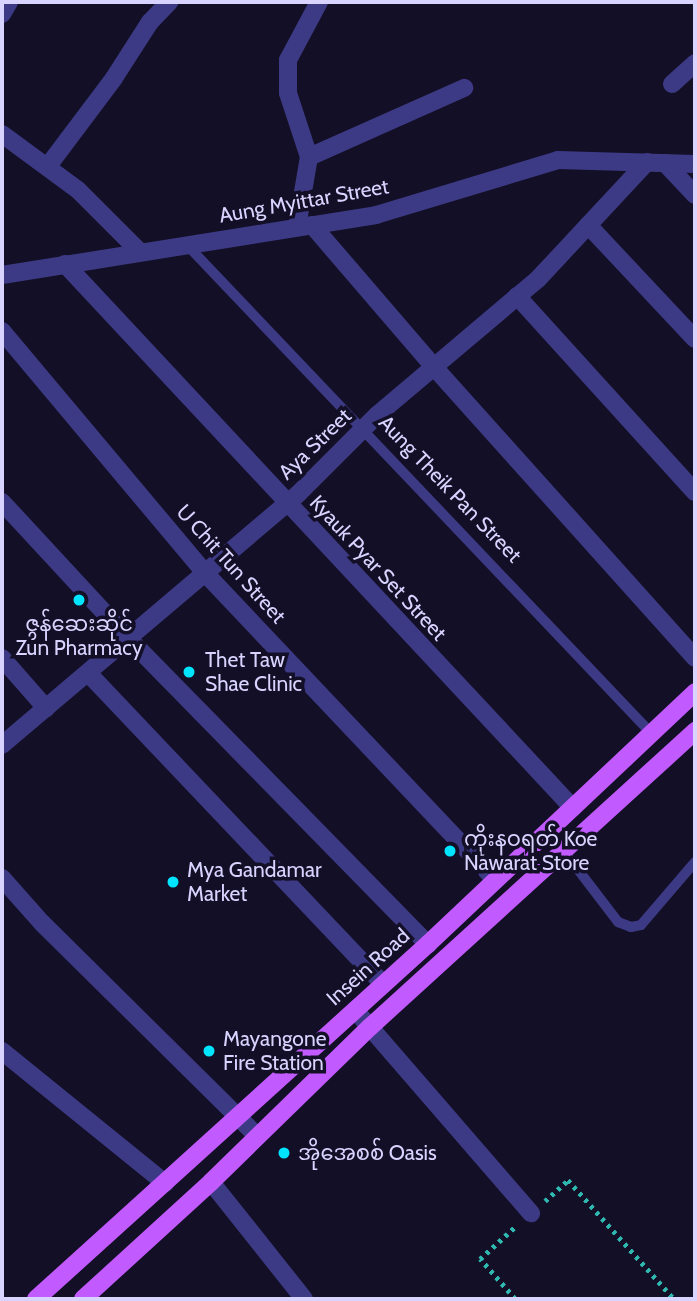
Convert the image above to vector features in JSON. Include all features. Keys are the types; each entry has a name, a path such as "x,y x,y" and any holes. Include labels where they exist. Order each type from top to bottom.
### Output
{"main road":[{"name":"Insein Road","path":"36,1299 428,944 695,692"},
{"path":"83,1299 211,1182 370,1027 695,731"}],"street":[{"path":"2,14 9,2"},
{"path":"48,166 114,78 150,22 169,2"},
{"path":"319,2 288,60 288,93 309,157 305,226 695,658"},
{"path":"673,84 695,63"},
{"path":"309,157 464,88"},
{"path":"2,134 78,190 139,251"},
{"name":"Aung Myittar Street","path":"2,275 376,215 558,160 695,164"},
{"path":"656,163 695,195"},
{"name":"Aya Street","path":"2,746 286,503 362,430 538,279 588,225 656,163"},
{"path":"588,225 695,338"},
{"name":"Kyauk Pyar Set Street","path":"65,264 573,808"},
{"path":"517,296 695,492"},
{"name":"U Chit Tun Street","path":"2,331 205,573 495,880"},
{"path":"2,502 128,638 428,944"},
{"path":"2,658 46,708"},
{"path":"89,674 383,984"},
{"path":"2,878 42,923 257,1136"},
{"path":"355,1010 531,1213"},
{"path":"2,1051 165,1183"},
{"path":"211,1182 304,1299"}],"lane":[{"name":"Aung Theik Pan Street","path":"187,245 652,733"},
{"path":"563,850 618,922 631,927 641,925 695,862"}],"path":[{"path":"515,1299 480,1259 568,1180 674,1299"}],"place":[{"name":"ဇွန်ဆေးဆိုင် Zun Pharmacy","path":"79,600"},
{"name":"Thet Taw Shae Clinic","path":"189,672"},
{"name":"ကိုးနဝရတ် Koe Nawarat Store","path":"450,851"},
{"name":"Mya Gandamar Market","path":"173,882"},
{"name":"Mayangone Fire Station","path":"209,1051"},
{"name":"အိုအေစစ် Oasis","path":"284,1153"}]}
